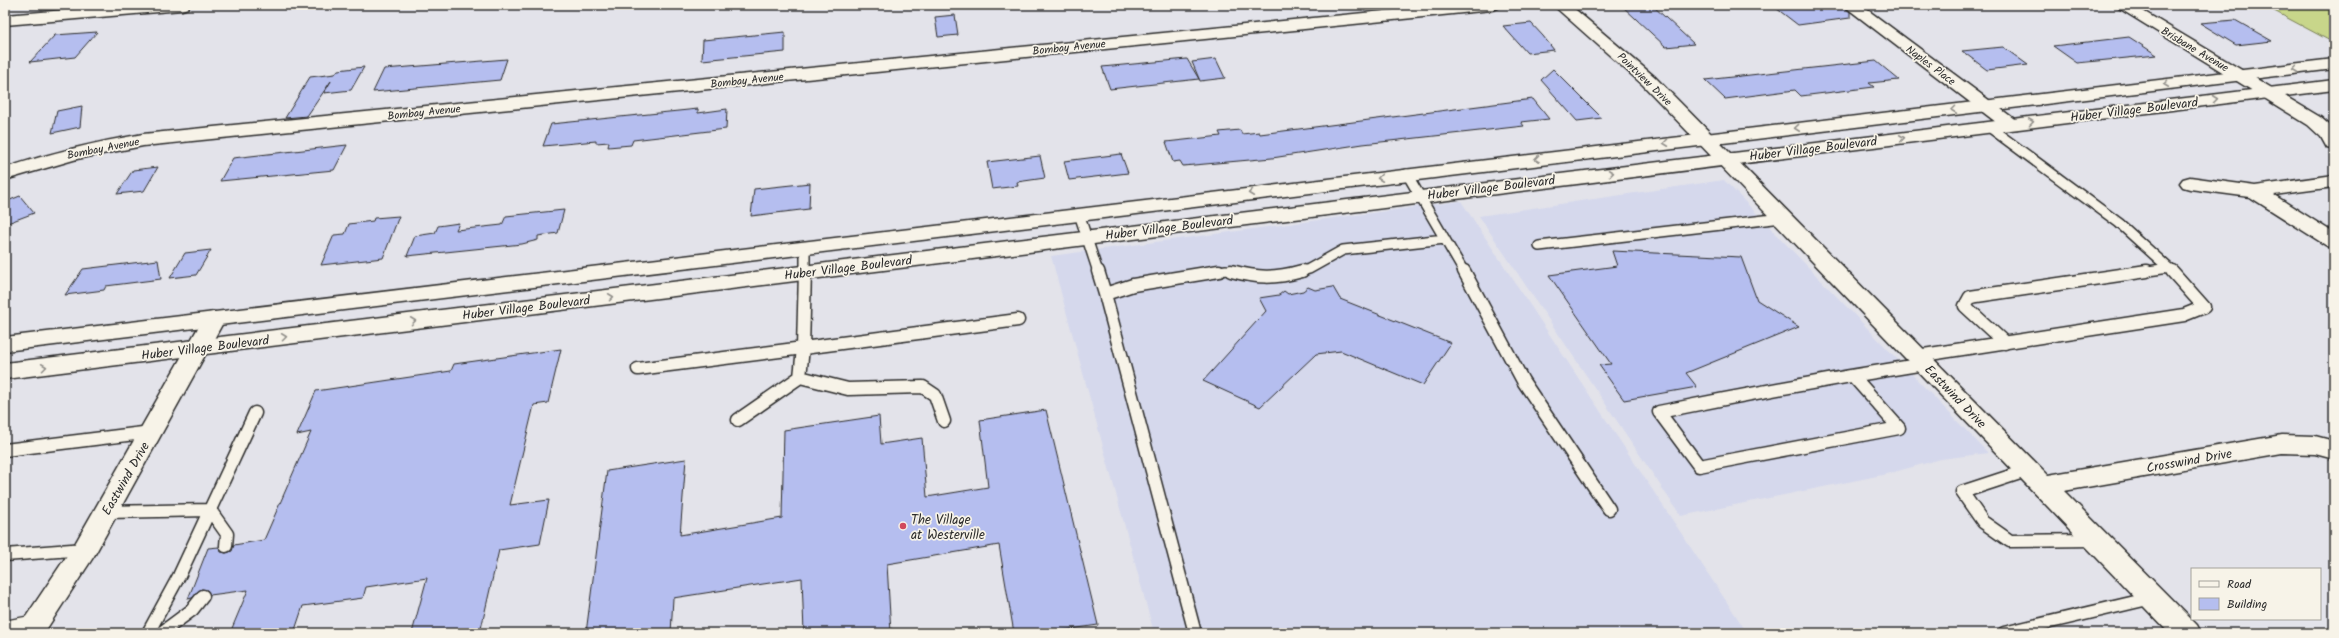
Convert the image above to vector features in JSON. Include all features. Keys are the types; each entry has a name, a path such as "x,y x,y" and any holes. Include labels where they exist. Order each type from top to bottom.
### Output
{"street":[{"path":"5,20 182,5"},
{"name":"Bombay Avenue","path":"5,174 93,148 143,140 1492,5"},
{"name":"Pointview Drive","path":"1560,5 1649,80 1724,159"},
{"name":"Naples Place","path":"1851,5 2010,124"},
{"name":"Brisbane Avenue","path":"2122,5 2314,121 2329,134 2334,144"},
{"name":"Huber Village Boulevard","path":"5,344 1705,138 2334,64"},
{"name":"Huber Village Boulevard","path":"5,371 805,273 1085,237 2334,85"},
{"name":"Eastwind Drive","path":"1724,159 2187,633"},
{"path":"2190,183 2255,192 2334,181"},
{"path":"2255,192 2334,242"},
{"name":"Eastwind Drive","path":"34,627 85,548 152,432 214,319"},
{"name":"Crosswind Drive","path":"2036,478 2282,444 2315,445 2334,450"}],"lane":[{"path":"1853,376 1899,428 1699,466 1659,412 1761,391 1853,376 1921,360 2005,343 2184,315 2204,306 2169,268 2119,223 1989,127"},
{"path":"1407,174 1445,238 1523,381 1609,509"},
{"path":"1079,214 1085,237 1105,294 1195,633"},
{"path":"1539,246 1782,218"},
{"path":"1105,294 1133,285 1226,270 1258,278 1289,275 1309,269 1343,250 1445,238"},
{"path":"800,378 803,348 805,247"},
{"path":"2005,343 1965,306 1970,297 2169,268"},
{"path":"638,369 1018,320"},
{"path":"738,420 800,378"},
{"path":"800,378 826,386 854,389 912,386 928,388 936,396 944,421"},
{"path":"148,633 179,576 255,413"},
{"path":"5,450 152,432"},
{"path":"2036,478 1962,492 1983,522 2010,541 2097,540"},
{"path":"106,512 210,510"},
{"path":"210,510 227,534 226,546"},
{"path":"5,555 85,548"},
{"path":"161,633 192,610 203,596"},
{"path":"2004,633 2154,598"},
{"path":"5,627 34,627"}],"shaded area":[{"path":"1724,180 1988,453 1941,459 1887,474 1681,516 1479,216"},
{"path":"1461,201 1744,628 1722,633 1154,633 1051,256"}],"green space":[{"path":"2263,5 2334,5 2334,43"}],"building":[{"path":"1621,5 1652,5 1694,44 1666,47"},
{"path":"1772,5 1842,5 1850,12 1850,18 1798,25"},
{"path":"955,15 958,35 938,37 935,17"},
{"path":"2235,20 2272,41 2236,45 2200,23"},
{"path":"1531,23 1554,50 1527,53 1503,26"},
{"path":"97,32 75,57 30,62 55,35"},
{"path":"785,32 785,52 702,60 703,40"},
{"path":"2129,37 2157,55 2077,63 2053,46"},
{"path":"2003,47 2028,65 1987,70 1962,51"},
{"path":"507,59 500,80 373,92 384,69"},
{"path":"1187,59 1199,79 1110,89 1102,67"},
{"path":"1216,59 1225,78 1200,81 1192,62"},
{"path":"1876,61 1899,80 1869,83 1874,87 1801,96 1795,90 1725,99 1705,80"},
{"path":"364,67 351,90 324,93 331,81 307,116 285,118 310,77 335,74 338,70"},
{"path":"1553,69 1602,118 1577,121 1541,80"},
{"path":"1533,99 1549,119 1521,122 1524,126 1363,144 1272,158 1183,166 1180,161 1173,162 1166,142 1221,136 1219,132 1240,130 1242,134 1259,132 1260,134"},
{"path":"82,106 80,127 52,133 57,111"},
{"path":"698,109 698,113 727,109 726,129 633,140 631,145 608,147 609,142 596,143 596,141 543,146 551,124"},
{"path":"347,145 334,170 220,181 233,158"},
{"path":"1121,154 1128,173 1069,180 1064,161"},
{"path":"1040,156 1045,178 1017,182 1018,186 992,189 987,162"},
{"path":"158,167 144,191 117,194 133,170"},
{"path":"810,183 809,209 751,216 754,189"},
{"path":"20,196 34,213 5,224 5,202"},
{"path":"564,210 558,233 538,236 538,240 522,244 407,256 415,236 435,233 438,226 459,223 456,230 502,225 506,216"},
{"path":"399,216 383,258 321,265 334,235 345,234 349,224 373,221 374,218"},
{"path":"211,250 196,275 170,278 185,253"},
{"path":"1612,251 1741,257 1757,300 1799,327 1686,373 1697,387 1624,400 1599,365 1611,364 1549,275 1617,266"},
{"path":"158,260 161,279 106,286 104,290 65,295 83,269"},
{"path":"1308,287 1315,290 1333,287 1340,299 1451,343 1423,385 1341,351 1316,354 1260,407 1203,381 1266,311 1259,298 1279,295 1284,291 1288,294 1303,291"},
{"path":"561,349 548,403 534,405 510,505 549,500 540,544 499,550 480,633 412,633 427,578 366,587 363,598 303,606 294,633 230,633 248,590 210,595 207,590 201,589 192,598 188,599 208,548 219,547 221,552 226,553 232,551 234,545 264,540 311,432 297,435 316,391 451,371 454,364"},
{"name":"The Village at Westerville","path":"1046,410 1098,625 1044,633 1014,633 999,545 887,564 891,633 804,633 802,578 673,598 671,633 586,633 607,471 686,459 680,535 782,518 784,430 879,416 881,444 922,438 927,497 988,487 980,420"}],"place":[{"name":"The Village at Westerville","path":"903,526"}]}
